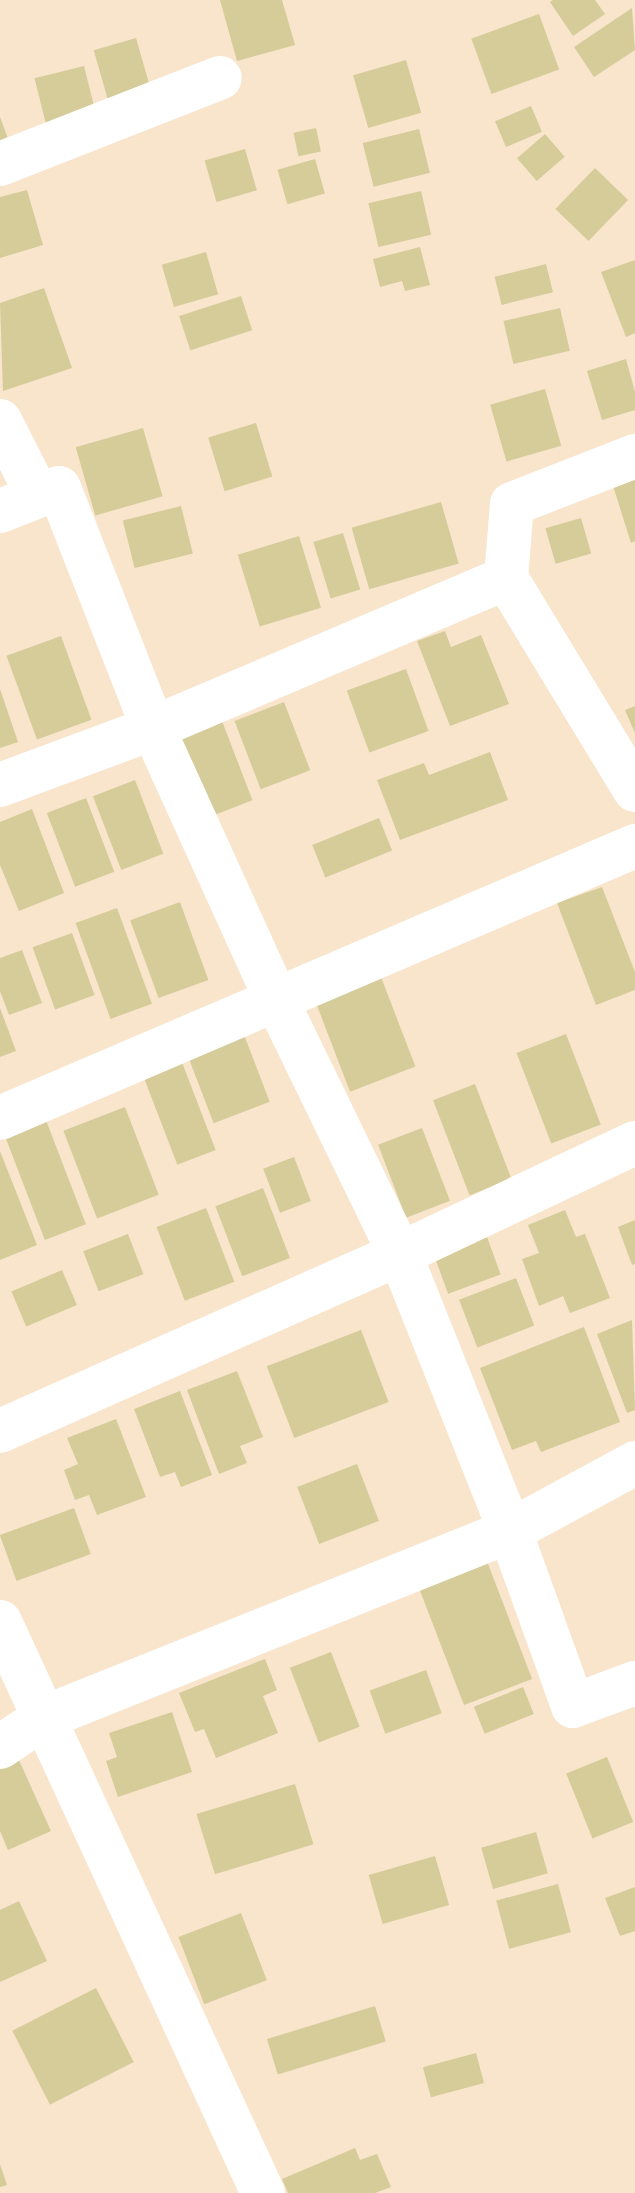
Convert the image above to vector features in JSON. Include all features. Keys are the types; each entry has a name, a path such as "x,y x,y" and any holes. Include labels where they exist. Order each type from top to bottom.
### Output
{"street":[{"path":"0,164 220,78"},
{"path":"0,421 19,503 59,488 153,728 276,999 400,1254 510,1531 573,1706 635,1683"},
{"path":"635,456 512,504 506,578 635,790"},
{"path":"0,785 153,728 506,578"},
{"path":"0,1118 635,846"},
{"path":"0,1431 400,1254 635,1143"},
{"path":"0,1747 43,1718 510,1531 635,1463"},
{"path":"0,1622 263,2193"}],"building":[{"path":"220,0 282,0 295,45 237,61"},
{"path":"595,0 605,14 573,36 550,2"},
{"path":"632,8 635,50 594,77 574,47"},
{"path":"539,14 559,69 492,94 471,39"},
{"path":"136,38 151,92 109,104 94,50"},
{"path":"406,60 421,113 368,128 353,75"},
{"path":"84,66 96,115 47,127 35,78"},
{"path":"531,106 542,132 506,147 495,121"},
{"path":"0,117 10,144 0,148"},
{"path":"316,128 321,151 298,156 294,133"},
{"path":"419,129 430,173 374,187 363,143"},
{"path":"545,134 565,157 537,181 517,158"},
{"path":"245,149 257,190 216,202 205,161"},
{"path":"315,159 325,194 287,204 278,170"},
{"path":"595,168 628,200 588,241 555,209"},
{"path":"27,190 43,245 0,258 0,197"},
{"path":"421,191 431,235 379,247 368,203"},
{"path":"420,247 430,285 405,291 402,281 380,287 373,259"},
{"path":"206,252 218,294 174,307 162,265"},
{"path":"635,260 635,333 626,337 601,272"},
{"path":"546,264 553,292 502,305 495,277"},
{"path":"44,288 72,368 3,391 0,303"},
{"path":"241,296 252,330 190,350 179,316"},
{"path":"560,308 570,351 513,364 503,321"},
{"path":"626,359 635,392 635,410 602,420 587,371"},
{"path":"545,389 561,446 506,461 490,405"},
{"path":"256,423 272,477 225,491 208,438"},
{"path":"143,428 163,496 95,516 76,447"},
{"path":"635,464 635,541 631,543 609,473"},
{"path":"441,502 459,564 369,589 352,528"},
{"path":"181,506 193,554 135,568 123,521"},
{"path":"581,518 591,554 556,564 545,528"},
{"path":"343,533 360,589 331,598 313,542"},
{"path":"299,536 321,608 260,626 238,555"},
{"path":"445,631 451,647 481,635 509,704 450,726 417,641"},
{"path":"61,636 91,720 37,739 6,656"},
{"path":"406,669 429,731 369,753 347,691"},
{"path":"0,689 18,742 0,748"},
{"path":"284,702 310,770 261,789 235,721"},
{"path":"635,706 635,733 625,710"},
{"path":"222,721 252,800 209,817 178,738"},
{"path":"490,752 508,800 400,840 377,780 424,763 429,775"},
{"path":"135,780 163,854 121,870 93,796"},
{"path":"86,798 114,872 75,887 47,813"},
{"path":"32,809 64,893 19,911 0,865 0,822"},
{"path":"379,818 392,850 325,877 312,845"},
{"path":"602,887 635,972 635,990 596,1005 557,903"},
{"path":"180,902 208,980 159,998 130,920"},
{"path":"117,908 152,1004 111,1019 76,923"},
{"path":"72,933 95,995 55,1009 33,947"},
{"path":"22,950 42,1003 9,1015 0,991 0,958"},
{"path":"381,977 415,1067 350,1092 316,1002"},
{"path":"0,1008 16,1051 0,1057"},
{"path":"241,1027 270,1102 214,1123 185,1049"},
{"path":"566,1034 601,1125 551,1144 517,1053"},
{"path":"178,1052 216,1150 177,1165 140,1067"},
{"path":"475,1084 512,1179 470,1195 433,1100"},
{"path":"125,1107 159,1195 97,1218 63,1131"},
{"path":"44,1115 86,1224 45,1240 3,1131"},
{"path":"422,1128 450,1201 406,1218 378,1145"},
{"path":"0,1151 37,1245 0,1260"},
{"path":"294,1157 311,1201 280,1213 263,1169"},
{"path":"263,1188 290,1258 242,1276 215,1206"},
{"path":"206,1208 234,1282 185,1301 157,1227"},
{"path":"565,1210 576,1237 585,1234 610,1298 570,1313 563,1296 539,1306 522,1259 539,1253 528,1225"},
{"path":"635,1220 635,1264 632,1265 618,1227"},
{"path":"128,1234 143,1274 99,1291 83,1251"},
{"path":"487,1237 501,1275 448,1294 434,1256"},
{"path":"62,1270 77,1305 26,1326 11,1291"},
{"path":"516,1278 534,1326 477,1347 459,1300"},
{"path":"632,1320 635,1410 627,1413 597,1334"},
{"path":"584,1327 620,1422 541,1452 536,1441 512,1450 480,1368"},
{"path":"361,1330 389,1402 294,1438 267,1366"},
{"path":"237,1371 263,1437 240,1446 247,1463 219,1474 187,1390"},
{"path":"180,1391 212,1475 181,1487 175,1472 160,1477 134,1409"},
{"path":"116,1419 146,1497 97,1515 89,1495 75,1500 64,1470 78,1464 67,1438"},
{"path":"357,1464 379,1521 319,1544 297,1487"},
{"path":"74,1508 91,1554 17,1581 0,1535"},
{"path":"483,1551 532,1679 464,1705 415,1577"},
{"path":"331,1652 360,1727 319,1742 290,1668"},
{"path":"265,1659 277,1690 263,1696 278,1733 216,1758 204,1729 195,1732 179,1693"},
{"path":"426,1670 442,1713 385,1734 370,1691"},
{"path":"523,1687 534,1714 485,1734 474,1707"},
{"path":"172,1712 192,1772 118,1797 106,1761 117,1757 109,1733"},
{"path":"607,1757 633,1822 592,1838 566,1773"},
{"path":"18,1758 51,1831 8,1850 0,1831 0,1766"},
{"path":"295,1784 313,1844 215,1874 197,1814"},
{"path":"536,1832 548,1873 493,1889 481,1848"},
{"path":"435,1856 449,1905 383,1924 369,1875"},
{"path":"558,1884 571,1932 509,1949 496,1901"},
{"path":"635,1887 635,1931 620,1936 605,1898"},
{"path":"19,1901 47,1961 0,1982 0,1910"},
{"path":"241,1913 267,1980 204,2004 178,1937"},
{"path":"96,1988 134,2062 50,2105 12,2031"},
{"path":"375,2006 386,2041 278,2074 267,2039"},
{"path":"476,2053 484,2083 431,2097 423,2067"},
{"path":"355,2148 360,2160 377,2154 391,2187 375,2193 288,2193 282,2179"},
{"path":"0,2164 7,2185 0,2187"}]}
